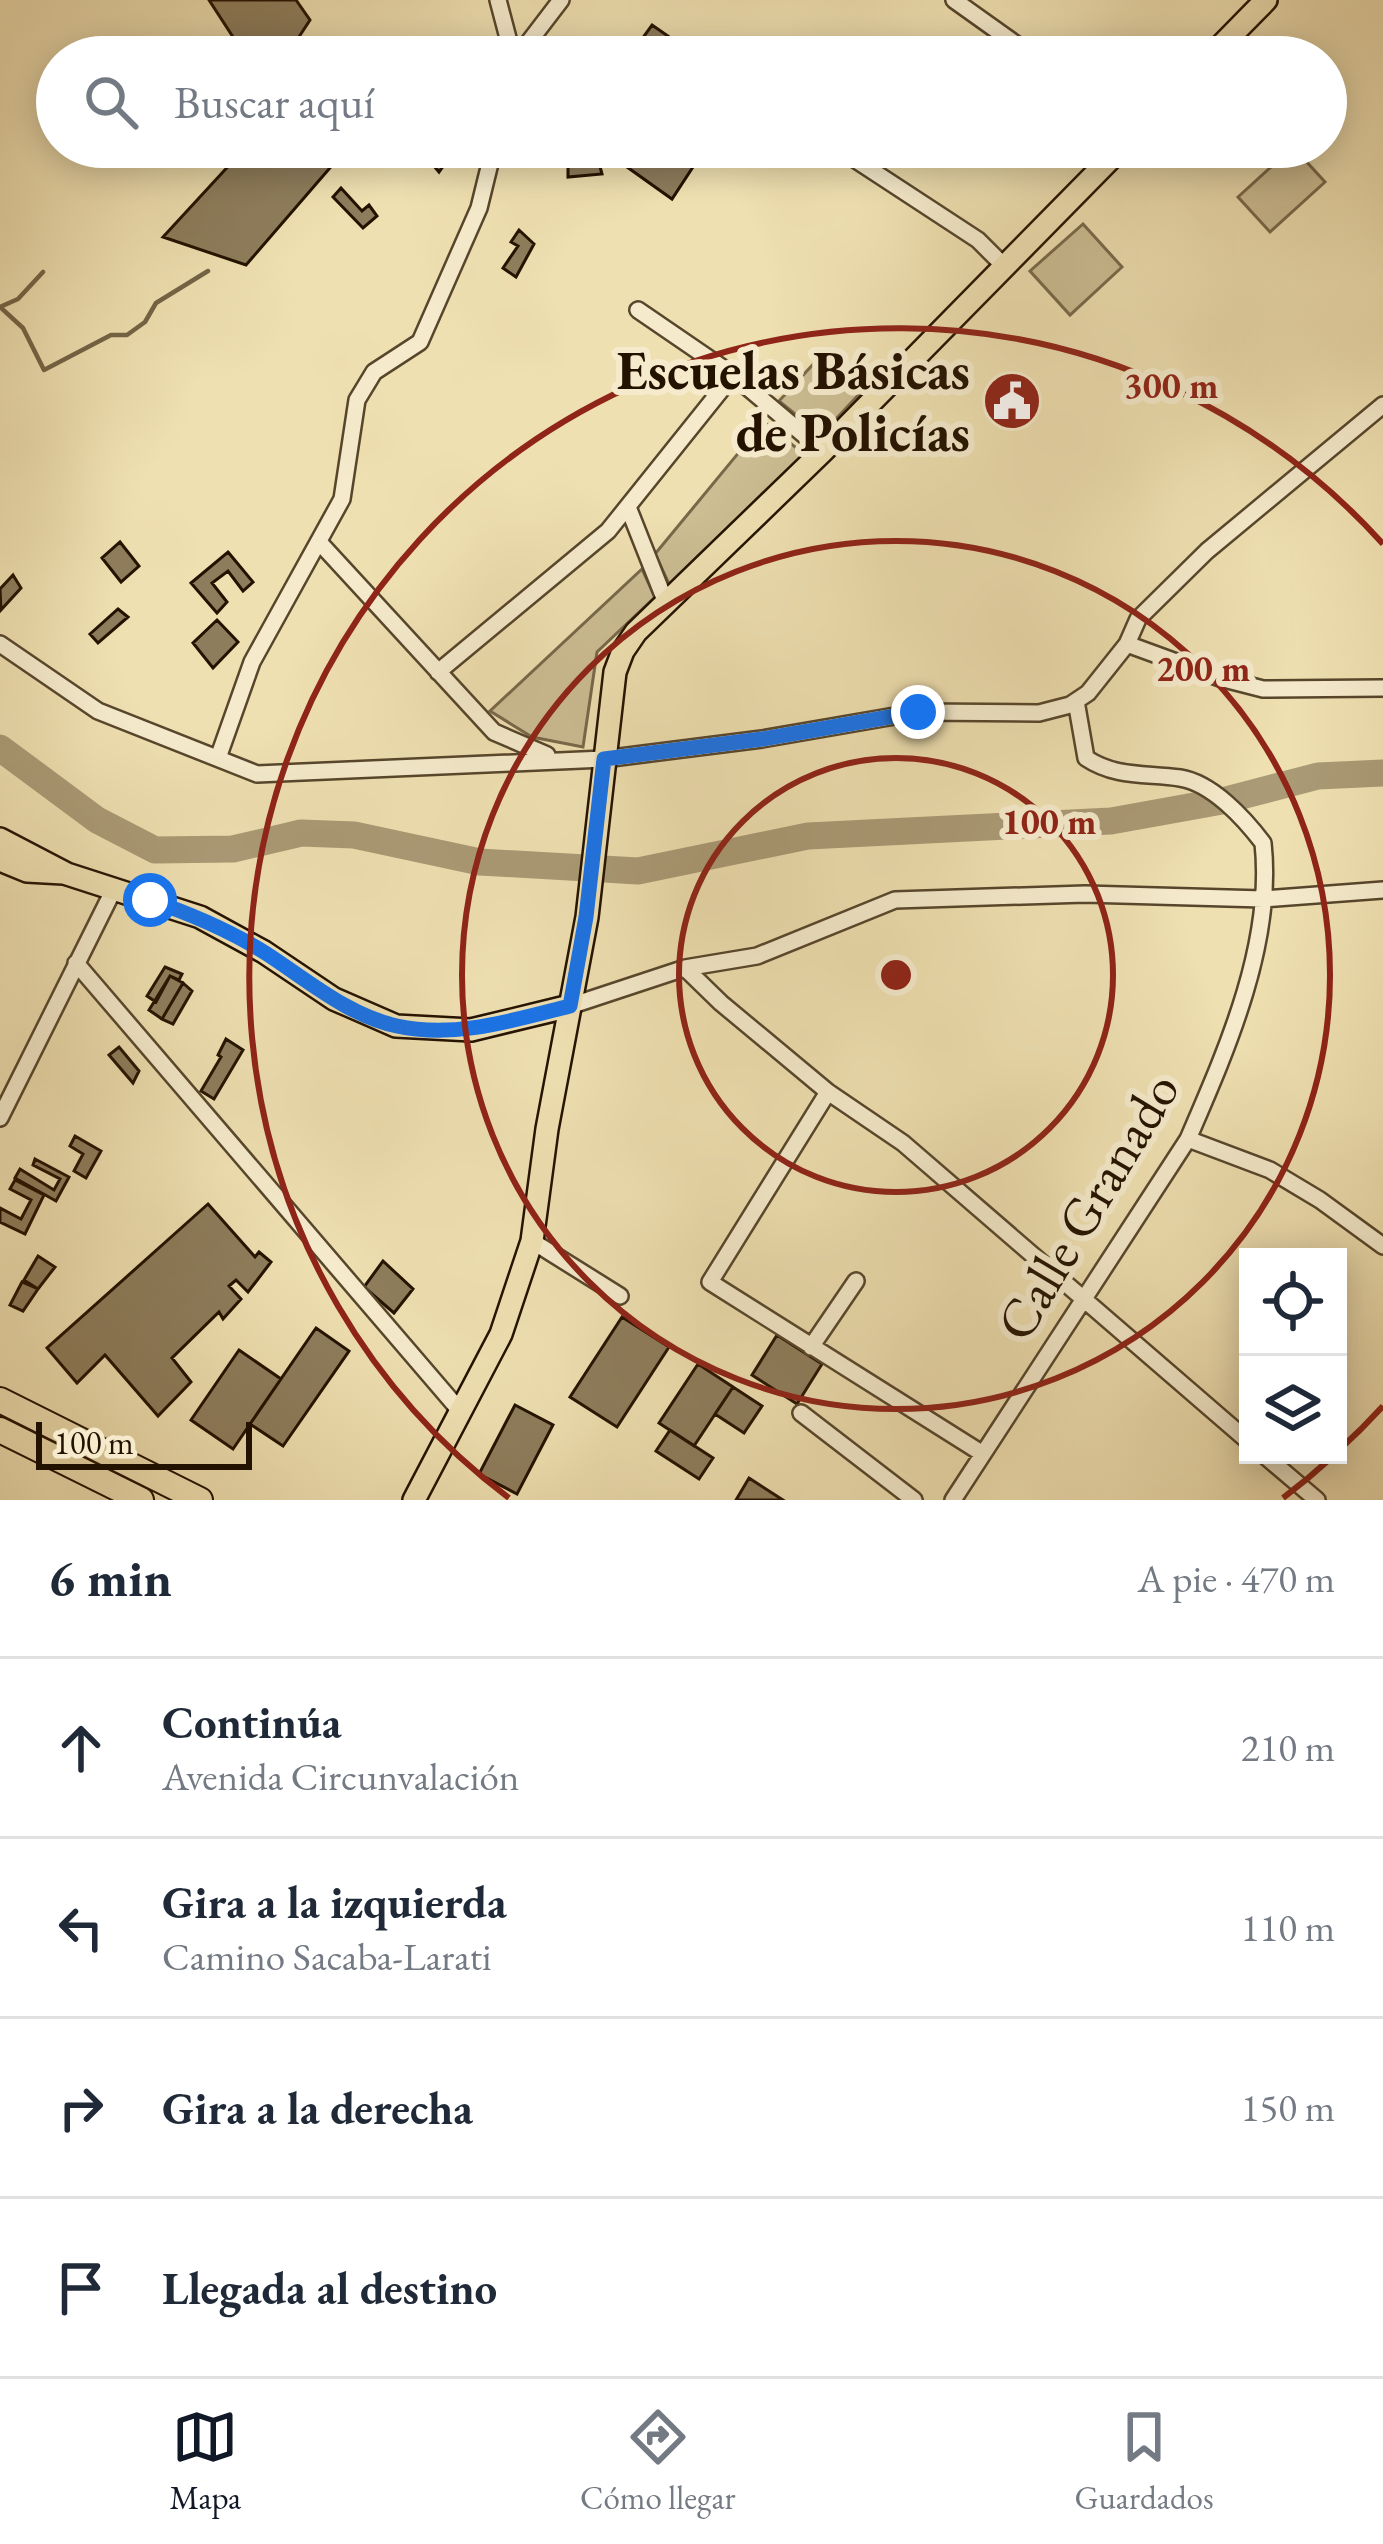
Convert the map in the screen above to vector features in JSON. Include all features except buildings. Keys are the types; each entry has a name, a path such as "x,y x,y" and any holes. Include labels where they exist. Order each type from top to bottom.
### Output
{"highway":[{"path":"0,1400 200,1500"},
{"path":"0,1430 141,1500"}],"main road":[{"path":"1231,36 1266,0"},
{"path":"414,1500 501,1334 532,1240 586,917 615,672 622,651 1101,168"},
{"path":"0,839 67,874 200,917 334,999 396,1026 472,1030 570,1006"},
{"path":"0,860 27,871 67,874"}],"street":[{"path":"498,0 508,36"},
{"path":"533,36 561,0"},
{"path":"954,0 1005,36"},
{"path":"218,758 252,662 342,499 357,400 374,372 420,342 479,208 489,168"},
{"path":"868,168 978,240 1004,266"},
{"path":"638,310 733,375 823,451"},
{"path":"438,672 608,532 733,375"},
{"path":"0,644 98,711 256,774 604,759 762,739 918,712 1040,713 1088,693 1127,644 1138,619 1207,551 1383,405"},
{"path":"628,507 666,603"},
{"path":"320,543 494,732 558,759"},
{"path":"1127,644 1262,688 1383,688"},
{"name":"Calle Granado","path":"953,1500 1188,1139 1214,1081 1253,961 1263,898 1263,843 1238,814 1186,778 1104,770 1086,758 1076,700"},
{"path":"0,1118 114,889"},
{"path":"570,1006 685,968 757,956 895,900 1085,894 1263,898 1383,890"},
{"path":"76,963 461,1412"},
{"path":"685,968 721,1004 828,1092 903,1144 1239,1433"},
{"path":"828,1092 710,1282 982,1454"},
{"path":"1188,1139 1270,1170 1383,1246"},
{"path":"532,1240 620,1296"},
{"path":"811,1347 856,1281"},
{"path":"800,1413 914,1500"},
{"path":"1275,1464 1317,1500"}],"shaded area":[{"path":"1270,168 1312,168 1325,182 1270,232 1238,197"},
{"path":"1083,224 1122,267 1070,315 1030,271"},
{"path":"818,359 862,391 821,435 779,401"},
{"path":"764,422 804,454 669,584 655,554"},
{"path":"642,569 655,597 597,652 583,747 532,737 490,711"}],"waterway":[{"path":"43,272 18,299 0,307 23,328 44,370 111,335 127,335 145,322 156,303 208,271"},
{"path":"0,748 97,820 155,850 233,849 301,833 354,835 480,862 638,871 808,836 1111,821 1222,801 1318,776 1383,773"}],"place":[{"name":"Escuelas Básicas de Policías","path":"1012,401"}],"route":[{"path":"150,900 200,917 334,999 396,1026 472,1030 570,1006 586,917 604,759 762,739 918,712"}]}
